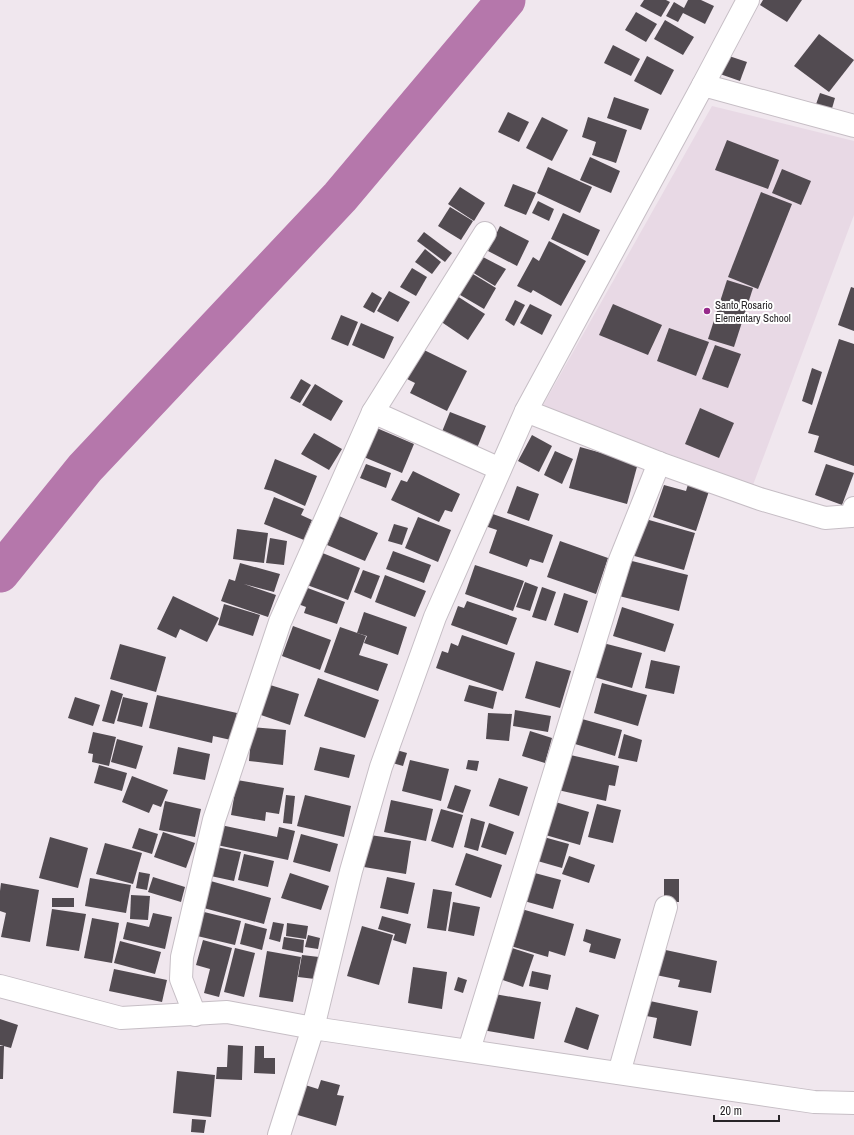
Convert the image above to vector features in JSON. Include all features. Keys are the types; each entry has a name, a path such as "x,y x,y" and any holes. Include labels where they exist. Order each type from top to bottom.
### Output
{"street":[{"path":"279,1135 313,1028 351,871 381,767 435,617 526,411 748,0"},
{"path":"703,85 854,126"},
{"path":"196,1015 181,979 182,957 214,820 280,622 373,412 485,233"},
{"path":"526,411 659,463 760,499 825,518 851,516 854,508"},
{"path":"373,412 500,470"},
{"path":"469,1050 620,560 659,463"},
{"path":"619,1073 666,908"},
{"path":"0,986 121,1018 196,1015 227,1012 313,1028 814,1102 854,1103"}],"shaded area":[{"name":"Santo Rosario Elementary School","path":"712,106 854,141 854,215 753,485 542,407"}],"building":[{"path":"644,0 666,0 670,2 661,17 640,6"},
{"path":"688,0 701,0 714,6 705,24 683,13 678,22 666,16 674,2 684,8"},
{"path":"763,0 802,0 787,22 760,5"},
{"path":"636,12 657,24 646,42 625,30"},
{"path":"665,20 694,37 683,55 654,39"},
{"path":"819,34 854,60 829,92 794,66"},
{"path":"613,45 640,59 631,76 604,63"},
{"path":"726,55 747,62 740,81 720,74"},
{"path":"647,56 674,70 661,95 634,81"},
{"path":"820,93 835,98 831,112 815,107"},
{"path":"614,97 649,109 641,130 607,118"},
{"path":"508,112 529,122 519,142 498,132"},
{"path":"542,117 568,130 552,161 526,148"},
{"path":"588,117 627,130 616,163 592,155 596,142 582,137"},
{"path":"727,140 779,160 768,189 715,170"},
{"path":"590,157 620,171 611,193 580,180"},
{"path":"548,167 592,187 580,213 537,193"},
{"path":"782,169 811,181 801,205 772,193"},
{"path":"513,184 536,193 526,215 504,206"},
{"path":"460,187 485,203 474,221 448,204"},
{"path":"761,192 792,204 758,289 728,277"},
{"path":"538,201 554,209 549,221 532,213"},
{"path":"450,207 473,221 461,240 438,226"},
{"path":"563,213 600,230 588,256 551,239"},
{"path":"500,226 529,241 517,266 488,251"},
{"path":"424,232 452,253 445,262 417,241"},
{"path":"549,241 586,261 561,306 533,290 531,293 517,286 533,257 539,261"},
{"path":"425,249 441,262 432,274 415,262"},
{"path":"481,256 506,269 495,286 472,272"},
{"path":"412,268 427,277 416,296 400,287"},
{"path":"468,271 496,288 484,309 455,292"},
{"path":"727,280 753,288 734,347 708,339"},
{"path":"851,287 854,288 854,331 838,325"},
{"path":"389,291 410,302 398,322 377,311"},
{"path":"372,292 382,298 374,313 363,307"},
{"path":"457,296 485,314 468,340 440,321"},
{"path":"515,300 525,305 514,326 505,320"},
{"path":"530,304 552,315 542,335 520,323"},
{"path":"613,304 662,325 648,355 599,335"},
{"path":"341,315 358,322 348,346 331,339"},
{"path":"361,323 394,337 384,359 352,345"},
{"path":"669,328 709,342 696,376 657,361"},
{"path":"839,339 854,344 854,466 814,452 819,436 808,433"},
{"path":"715,345 741,354 728,388 702,379"},
{"path":"422,349 467,371 447,411 410,393 415,383 407,379"},
{"path":"812,368 822,372 812,405 802,401"},
{"path":"301,379 311,385 300,403 290,398"},
{"path":"315,384 343,401 331,421 302,405"},
{"path":"700,408 734,423 719,458 685,444"},
{"path":"450,412 486,426 475,453 439,439"},
{"path":"372,426 414,444 402,473 359,455"},
{"path":"314,433 342,449 329,470 301,454"},
{"path":"532,435 552,446 539,472 518,461"},
{"path":"580,447 638,463 627,504 569,488"},
{"path":"555,451 573,459 562,484 544,475"},
{"path":"275,459 317,476 305,506 272,491 264,489"},
{"path":"366,464 391,473 386,488 360,478"},
{"path":"826,464 854,473 842,505 815,495"},
{"path":"413,471 460,494 452,512 445,510 439,522 391,500 401,480 407,482"},
{"path":"689,481 710,488 696,531 653,517 664,485 686,491"},
{"path":"517,486 539,494 529,521 507,513"},
{"path":"274,497 304,509 301,515 312,520 304,540 264,524"},
{"path":"487,512 553,535 543,563 530,559 527,567 489,553 497,530 482,525"},
{"path":"339,516 378,533 365,561 327,545"},
{"path":"418,517 451,530 438,562 405,548"},
{"path":"642,518 695,533 684,570 631,555"},
{"path":"394,524 408,528 402,545 388,541"},
{"path":"237,529 268,533 264,563 233,559"},
{"path":"270,538 287,541 284,565 266,563"},
{"path":"560,541 608,558 596,594 547,577"},
{"path":"393,551 431,565 424,583 386,569"},
{"path":"320,552 360,568 348,600 307,585"},
{"path":"624,559 688,575 679,611 615,595"},
{"path":"240,563 280,574 274,592 244,584 276,595 268,617 221,601 229,579 235,581"},
{"path":"475,565 524,581 513,611 465,594"},
{"path":"363,570 380,576 371,599 354,592"},
{"path":"385,575 426,591 415,617 375,602"},
{"path":"525,582 538,587 530,611 516,607"},
{"path":"305,587 345,602 337,624 304,613 306,607 298,604"},
{"path":"542,587 556,592 546,621 532,617"},
{"path":"564,593 588,601 578,633 554,625"},
{"path":"173,596 219,618 207,642 180,629 176,638 157,629"},
{"path":"467,601 517,618 507,645 451,625 458,606 464,608"},
{"path":"224,604 260,615 253,636 218,625"},
{"path":"622,607 674,624 665,652 613,636"},
{"path":"364,612 407,627 398,655 364,643 367,636 357,633"},
{"path":"293,626 331,640 320,670 282,656"},
{"path":"340,627 366,636 359,655 388,664 378,691 324,672"},
{"path":"462,635 515,653 503,691 436,668 442,651 448,653 451,643 458,646"},
{"path":"603,643 642,653 632,688 594,677"},
{"path":"120,644 166,657 156,692 110,679"},
{"path":"651,660 680,666 674,694 645,688"},
{"path":"536,661 571,671 560,708 525,698"},
{"path":"318,678 379,700 365,738 304,716"},
{"path":"602,683 647,695 638,726 594,713"},
{"path":"267,684 299,694 290,725 258,714"},
{"path":"469,685 497,692 493,709 464,701"},
{"path":"111,690 123,694 114,724 102,721"},
{"path":"157,695 237,713 231,740 213,736 212,743 149,728"},
{"path":"75,697 100,705 93,726 68,718"},
{"path":"123,697 148,703 142,727 117,721"},
{"path":"515,710 551,716 548,732 513,726"},
{"path":"488,713 512,714 509,741 486,739"},
{"path":"582,719 622,730 615,756 575,744"},
{"path":"252,727 286,730 283,765 249,761"},
{"path":"530,731 552,738 545,763 522,756"},
{"path":"93,732 116,737 109,766 92,762 93,754 88,753"},
{"path":"624,734 642,740 637,762 618,758"},
{"path":"117,739 143,746 136,769 111,762"},
{"path":"178,747 210,754 205,780 173,774"},
{"path":"320,747 355,755 349,778 314,770"},
{"path":"393,749 407,753 403,766 389,762"},
{"path":"566,754 619,766 615,786 609,785 606,801 558,790"},
{"path":"410,760 449,769 441,801 402,791"},
{"path":"468,760 479,761 477,771 466,769"},
{"path":"99,765 127,773 122,791 94,783"},
{"path":"132,776 168,790 161,807 153,804 149,813 122,802"},
{"path":"499,778 528,787 519,816 489,806"},
{"path":"237,780 284,788 279,814 266,812 265,821 231,815"},
{"path":"455,785 471,790 463,813 447,808"},
{"path":"286,795 295,796 292,824 283,823"},
{"path":"305,795 351,806 344,837 297,826"},
{"path":"391,800 433,809 426,841 384,832"},
{"path":"165,801 201,809 195,837 159,830"},
{"path":"552,801 589,812 580,845 542,834"},
{"path":"597,804 621,810 613,843 588,837"},
{"path":"441,809 463,815 453,848 431,841"},
{"path":"471,818 485,822 478,851 464,847"},
{"path":"489,823 514,832 506,855 481,847"},
{"path":"216,824 277,837 279,827 295,831 288,860 212,844"},
{"path":"139,828 158,834 152,854 132,848"},
{"path":"163,832 195,843 186,868 154,857"},
{"path":"301,834 338,844 330,872 293,862"},
{"path":"370,835 411,841 406,874 364,867"},
{"path":"540,836 569,844 562,868 534,860"},
{"path":"50,837 88,848 78,888 39,878"},
{"path":"105,843 142,853 133,884 96,874"},
{"path":"212,846 241,852 234,881 206,875"},
{"path":"466,853 502,865 491,898 455,885"},
{"path":"244,854 274,861 268,887 238,880"},
{"path":"569,856 595,865 589,883 562,874"},
{"path":"139,872 150,874 147,890 136,888"},
{"path":"531,872 561,880 553,909 524,901"},
{"path":"290,873 329,886 321,910 281,898"},
{"path":"153,877 185,887 181,902 148,892"},
{"path":"387,877 415,883 408,914 380,908"},
{"path":"90,878 131,885 126,913 85,906"},
{"path":"664,879 679,879 679,902 664,902"},
{"path":"207,880 271,898 264,924 200,907"},
{"path":"1,883 39,890 30,942 1,937 6,913 0,911"},
{"path":"433,889 452,892 446,931 427,928"},
{"path":"131,895 150,896 148,920 130,919"},
{"path":"52,898 74,898 74,907 52,907"},
{"path":"453,902 480,907 474,936 448,931"},
{"path":"518,908 574,924 565,956 549,951 548,957 507,945"},
{"path":"52,909 86,914 79,951 46,946"},
{"path":"200,911 241,921 235,945 193,935"},
{"path":"153,913 172,917 165,949 123,939 127,922 149,927"},
{"path":"382,916 411,924 406,944 393,940 395,934 378,929"},
{"path":"92,918 119,923 112,963 84,958"},
{"path":"273,922 284,924 280,942 269,939"},
{"path":"245,923 267,929 262,950 240,944"},
{"path":"287,923 308,926 306,939 286,936"},
{"path":"362,926 393,935 379,985 347,976"},
{"path":"586,929 621,939 615,959 589,952 591,944 583,941"},
{"path":"308,935 320,938 318,949 305,947"},
{"path":"284,937 304,940 303,953 282,949"},
{"path":"203,940 232,948 219,997 204,993 210,969 196,965"},
{"path":"120,941 161,952 155,974 114,963"},
{"path":"235,948 255,953 244,997 224,992"},
{"path":"512,948 534,955 523,987 494,977"},
{"path":"661,949 717,961 711,993 678,987 680,980 656,975"},
{"path":"267,951 301,957 293,1002 259,997"},
{"path":"302,955 319,957 315,979 298,977"},
{"path":"413,967 447,972 442,1009 408,1003"},
{"path":"114,969 167,980 162,1002 109,991"},
{"path":"532,971 551,975 548,990 529,986"},
{"path":"458,977 467,980 463,993 454,990"},
{"path":"489,993 541,1002 534,1039 482,1030"},
{"path":"645,1000 698,1011 691,1046 653,1038 657,1018 641,1015"},
{"path":"576,1007 599,1015 588,1050 564,1042"},
{"path":"0,1019 18,1025 11,1048 0,1045"},
{"path":"228,1045 243,1046 242,1080 216,1079 217,1067 227,1067"},
{"path":"0,1046 4,1046 3,1079 0,1079"},
{"path":"255,1046 264,1046 264,1058 275,1058 275,1074 254,1073"},
{"path":"177,1071 215,1075 211,1117 173,1113"},
{"path":"321,1080 340,1085 337,1095 344,1096 336,1126 294,1114 302,1084 318,1089"},
{"path":"192,1119 206,1120 204,1133 191,1132"}],"waterway":[{"path":"0,573 85,468 340,197 506,0"}],"place":[{"name":"Santo Rosario Elementary School","path":"707,311"}]}
